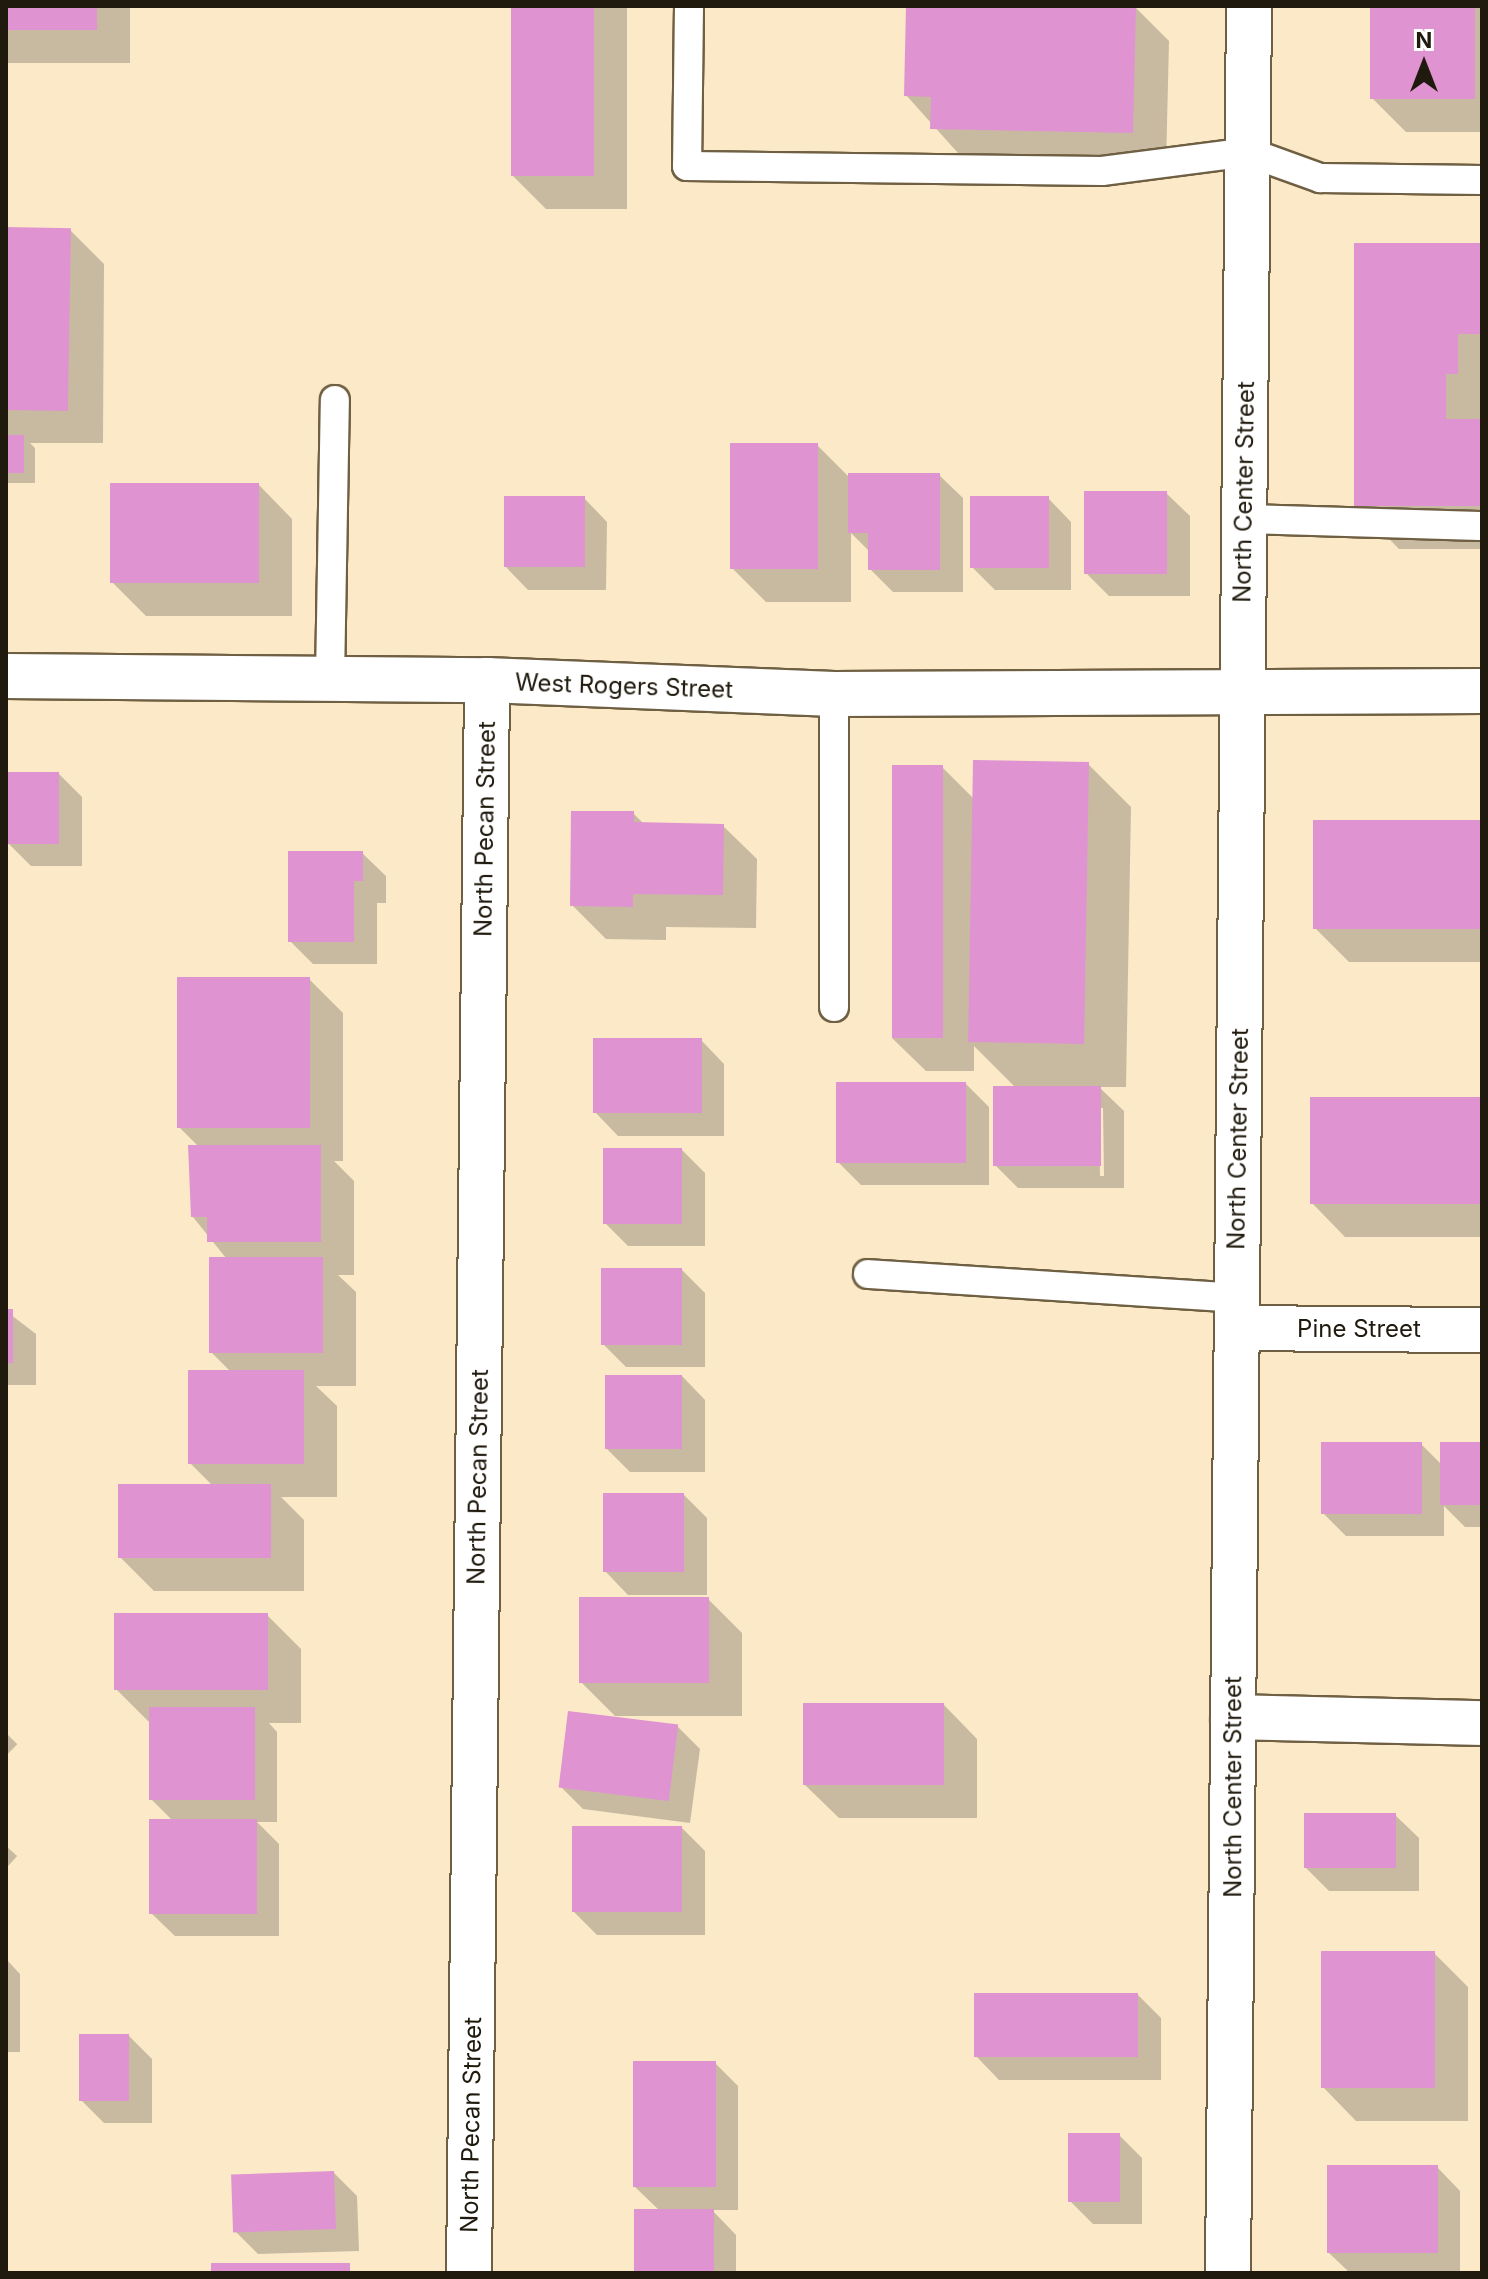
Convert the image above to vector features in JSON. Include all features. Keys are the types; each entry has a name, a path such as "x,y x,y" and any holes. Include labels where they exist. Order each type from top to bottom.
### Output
{"street":[{"name":"North Center Street","path":"1228,2273 1249,6"},
{"name":"West Rogers Street","path":"6,676 487,680 834,694 1482,691"},
{"name":"North Pecan Street","path":"469,2273 487,680"},
{"name":"Pine Street","path":"1237,1313 1482,1330"},
{"path":"1233,1717 1482,1723"}],"lane":[{"path":"689,6 687,166 1102,171 1248,152 1320,178 1482,180"},
{"path":"330,679 335,400"},
{"path":"1244,519 1482,526"},
{"path":"834,694 834,1007"},
{"path":"868,1274 1237,1313"}],"building":[{"path":"6,6 97,6 97,30 6,30"},
{"path":"511,6 594,6 594,176 511,176"},
{"path":"906,6 1136,6 1133,133 930,129 931,97 904,96"},
{"path":"1370,6 1475,6 1475,99 1370,99"},
{"path":"6,227 71,228 68,411 6,410"},
{"path":"1354,243 1482,243 1482,334 1458,334 1458,374 1446,374 1446,419 1482,419 1482,506 1354,506"},
{"path":"6,435 24,435 24,473 6,473"},
{"path":"730,443 818,443 818,569 730,569"},
{"path":"848,473 940,473 940,570 868,570 868,533 848,533"},
{"path":"110,483 259,483 259,583 110,583"},
{"path":"1084,491 1167,491 1167,574 1084,574"},
{"path":"504,496 585,496 585,567 504,567"},
{"path":"970,496 1049,496 1049,568 970,568"},
{"path":"973,760 1089,762 1084,1044 968,1042"},
{"path":"892,765 943,765 943,1038 892,1038"},
{"path":"6,772 59,772 59,844 6,844"},
{"path":"571,811 634,811 634,822 724,824 723,895 633,894 633,907 570,906"},
{"path":"1313,820 1482,820 1482,929 1313,929"},
{"path":"288,851 363,851 363,881 354,881 354,942 288,942"},
{"path":"177,977 310,977 310,1128 177,1128"},
{"path":"593,1038 702,1038 702,1113 593,1113"},
{"path":"836,1082 966,1082 966,1163 836,1163"},
{"path":"993,1086 1101,1086 1101,1166 993,1166"},
{"path":"1310,1097 1482,1097 1482,1204 1310,1204"},
{"path":"188,1145 321,1145 321,1242 207,1242 207,1217 191,1217"},
{"path":"603,1148 682,1148 682,1224 603,1224"},
{"path":"209,1257 323,1257 323,1353 209,1353"},
{"path":"601,1268 682,1268 682,1345 601,1345"},
{"path":"6,1309 13,1309 13,1363 6,1363"},
{"path":"188,1370 304,1370 304,1464 188,1464"},
{"path":"605,1375 682,1375 682,1449 605,1449"},
{"path":"1321,1442 1422,1442 1422,1514 1321,1514"},
{"path":"1440,1442 1482,1442 1482,1505 1440,1505"},
{"path":"118,1484 271,1484 271,1558 118,1558"},
{"path":"603,1493 684,1493 684,1572 603,1572"},
{"path":"579,1597 709,1597 709,1683 579,1683"},
{"path":"114,1613 268,1613 268,1690 114,1690"},
{"path":"803,1703 944,1703 944,1785 803,1785"},
{"path":"149,1707 255,1707 255,1800 149,1800"},
{"path":"568,1711 678,1725 669,1801 559,1787"},
{"path":"1304,1813 1396,1813 1396,1868 1304,1868"},
{"path":"149,1819 257,1819 257,1914 149,1914"},
{"path":"572,1826 682,1826 682,1912 572,1912"},
{"path":"1321,1951 1435,1951 1435,2088 1321,2088"},
{"path":"974,1993 1138,1993 1138,2057 974,2057"},
{"path":"79,2034 129,2034 129,2101 79,2101"},
{"path":"633,2061 716,2061 716,2187 633,2187"},
{"path":"1068,2133 1120,2133 1120,2202 1068,2202"},
{"path":"1327,2165 1438,2165 1438,2253 1327,2253"},
{"path":"334,2171 336,2229 233,2233 231,2175"},
{"path":"634,2209 714,2209 714,2273 634,2273"},
{"path":"211,2263 350,2263 350,2273 211,2273"}]}
